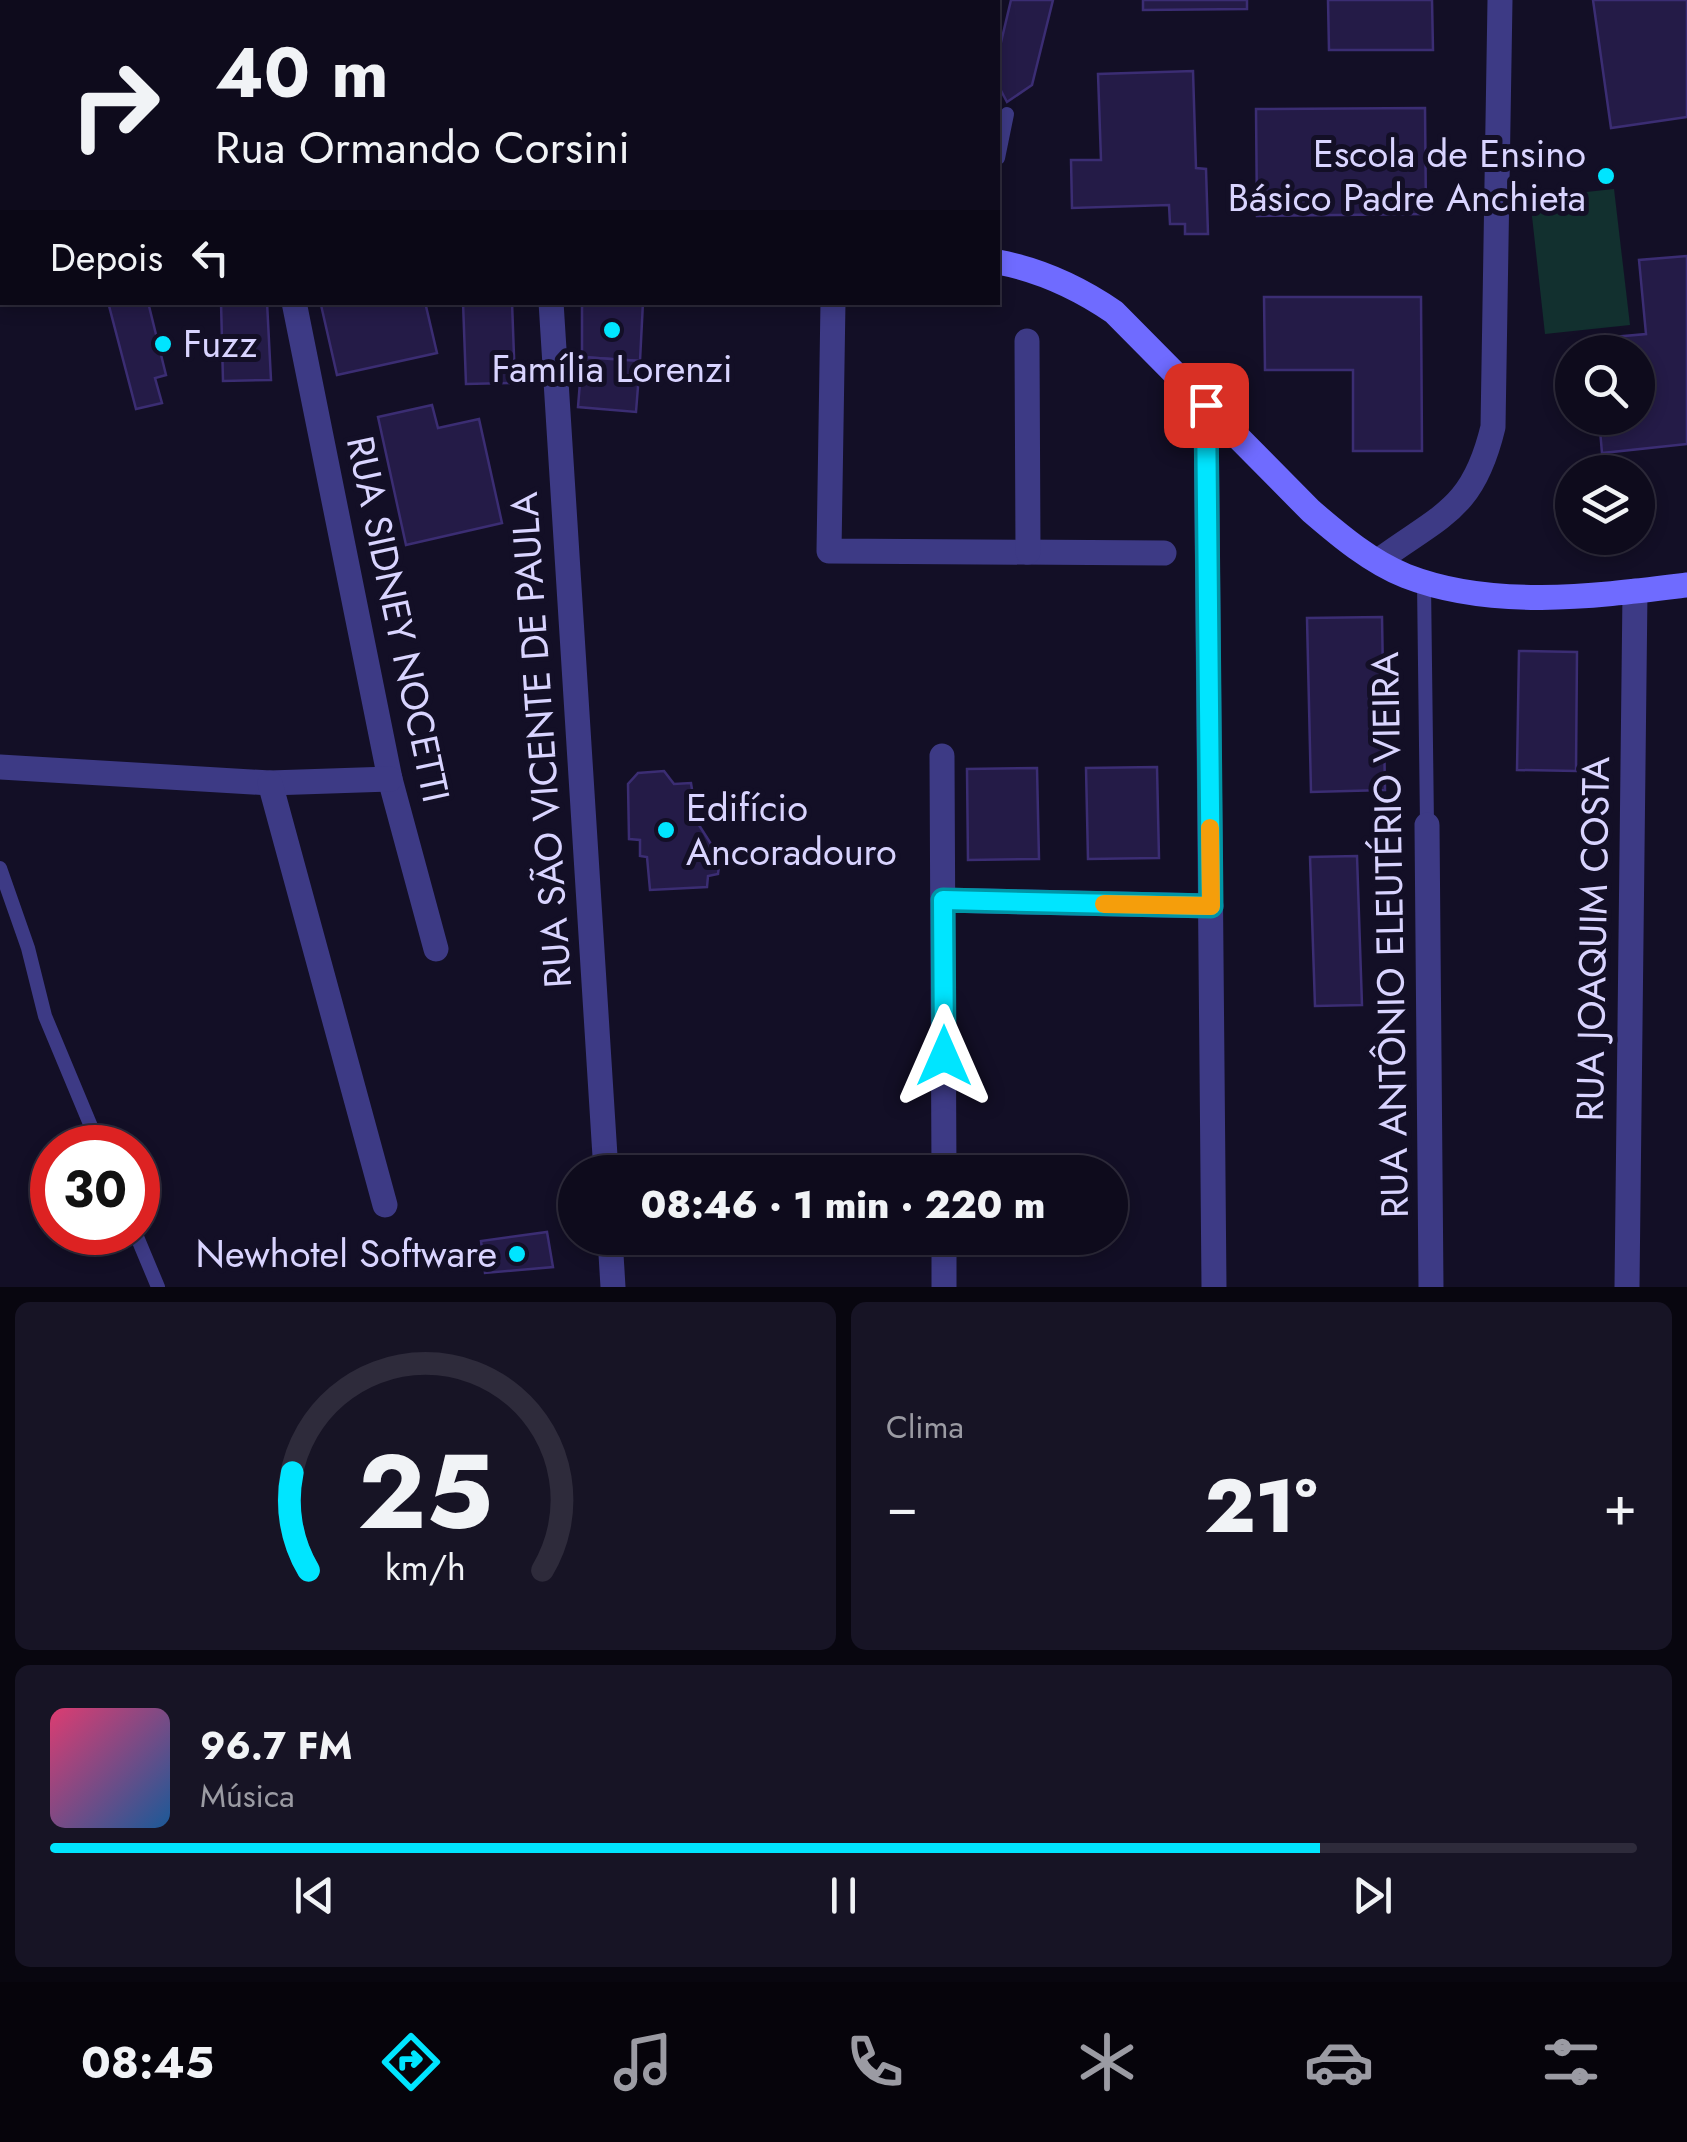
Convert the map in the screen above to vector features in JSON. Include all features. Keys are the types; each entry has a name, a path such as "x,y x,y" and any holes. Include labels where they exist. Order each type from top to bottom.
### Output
{"main road":[{"path":"1000,263 1082,291 1114,312 1312,511 1378,561 1424,582 1495,596 1636,591 1687,585"}],"street":[{"path":"1378,561 1461,503 1485,461 1493,427 1500,0"},
{"name":"RUA SIDNEY NOCETTI","path":"295,305 390,779 436,949"},
{"name":"RUA SÃO VICENTE DE PAULA","path":"551,305 605,1155"},
{"path":"832,305 829,551 1164,553"},
{"path":"1027,340 1028,552"},
{"path":"1206,405 1214,1287"},
{"name":"RUA JOAQUIM COSTA","path":"1627,1287 1636,591"},
{"path":"942,756 944,1155"},
{"path":"0,768 270,783 390,779"},
{"path":"270,783 386,1205"},
{"name":"RUA ANTÔNIO ELEUTÉRIO VIEIRA","path":"1426,825 1431,1287"},
{"path":"943,900 1211,906"},
{"path":"611,1255 613,1287"},
{"path":"944,1255 944,1287"}],"lane":[{"path":"1000,148 1007,114"},
{"name":"RUA ANTÔNIO ELEUTÉRIO VIEIRA","path":"1424,582 1426,825"},
{"path":"0,868 23,933 45,1016 90,1125"},
{"path":"145,1255 158,1287"}],"green space":[{"path":"1614,189 1630,325 1545,334 1530,198"}],"building":[{"path":"1011,0 1053,0 1032,85 1007,102 1000,89 1000,47"},
{"path":"1143,0 1247,0 1247,9 1143,10"},
{"path":"1328,0 1432,0 1433,50 1329,50"},
{"path":"1593,0 1687,0 1687,117 1611,128"},
{"path":"1193,71 1196,168 1206,169 1208,234 1185,234 1185,224 1170,224 1169,205 1072,208 1071,160 1101,160 1098,74"},
{"path":"1425,108 1426,214 1257,216 1256,109"},
{"path":"1687,256 1687,444 1602,453 1600,435 1655,435 1655,335 1635,335 1646,334 1639,260"},
{"path":"1264,297 1421,297 1422,451 1353,451 1353,370 1265,370"},
{"path":"109,305 149,305 166,375 155,378 162,403 136,409"},
{"path":"221,305 267,305 271,380 223,381"},
{"path":"321,305 426,305 437,353 337,375"},
{"path":"463,305 512,305 515,383 466,384"},
{"name":"Família Lorenzi","path":"582,305 643,305 640,361 582,357"},
{"path":"582,357 640,361 636,412 578,407"},
{"path":"432,405 438,428 479,419 502,523 406,545 378,417"},
{"path":"1382,617 1385,790 1311,792 1307,618"},
{"path":"1519,651 1577,652 1576,771 1517,770"},
{"path":"1157,767 1159,858 1088,859 1086,768"},
{"path":"1037,768 1039,859 968,860 967,769"},
{"name":"Edifício Ancoradouro","path":"664,771 674,784 691,783 697,822 720,858 718,874 708,876 707,887 650,890 647,857 640,856 640,840 629,839 628,784 638,773"},
{"path":"1357,856 1362,1005 1315,1006 1310,857"},
{"name":"Newhotel Software","path":"547,1232 553,1267 485,1273 481,1241"}],"slow traffic":[{"path":"1104,904 1211,906 1210,828"}],"place":[{"name":"Escola de Ensino Básico Padre Anchieta","path":"1606,176"},
{"name":"Família Lorenzi","path":"612,330"},
{"name":"Fuzz","path":"163,344"},
{"name":"Edifício Ancoradouro","path":"666,830"},
{"name":"Newhotel Software","path":"517,1254"}],"route":[{"path":"944,1056 943,900 1211,906 1206,405"}]}
